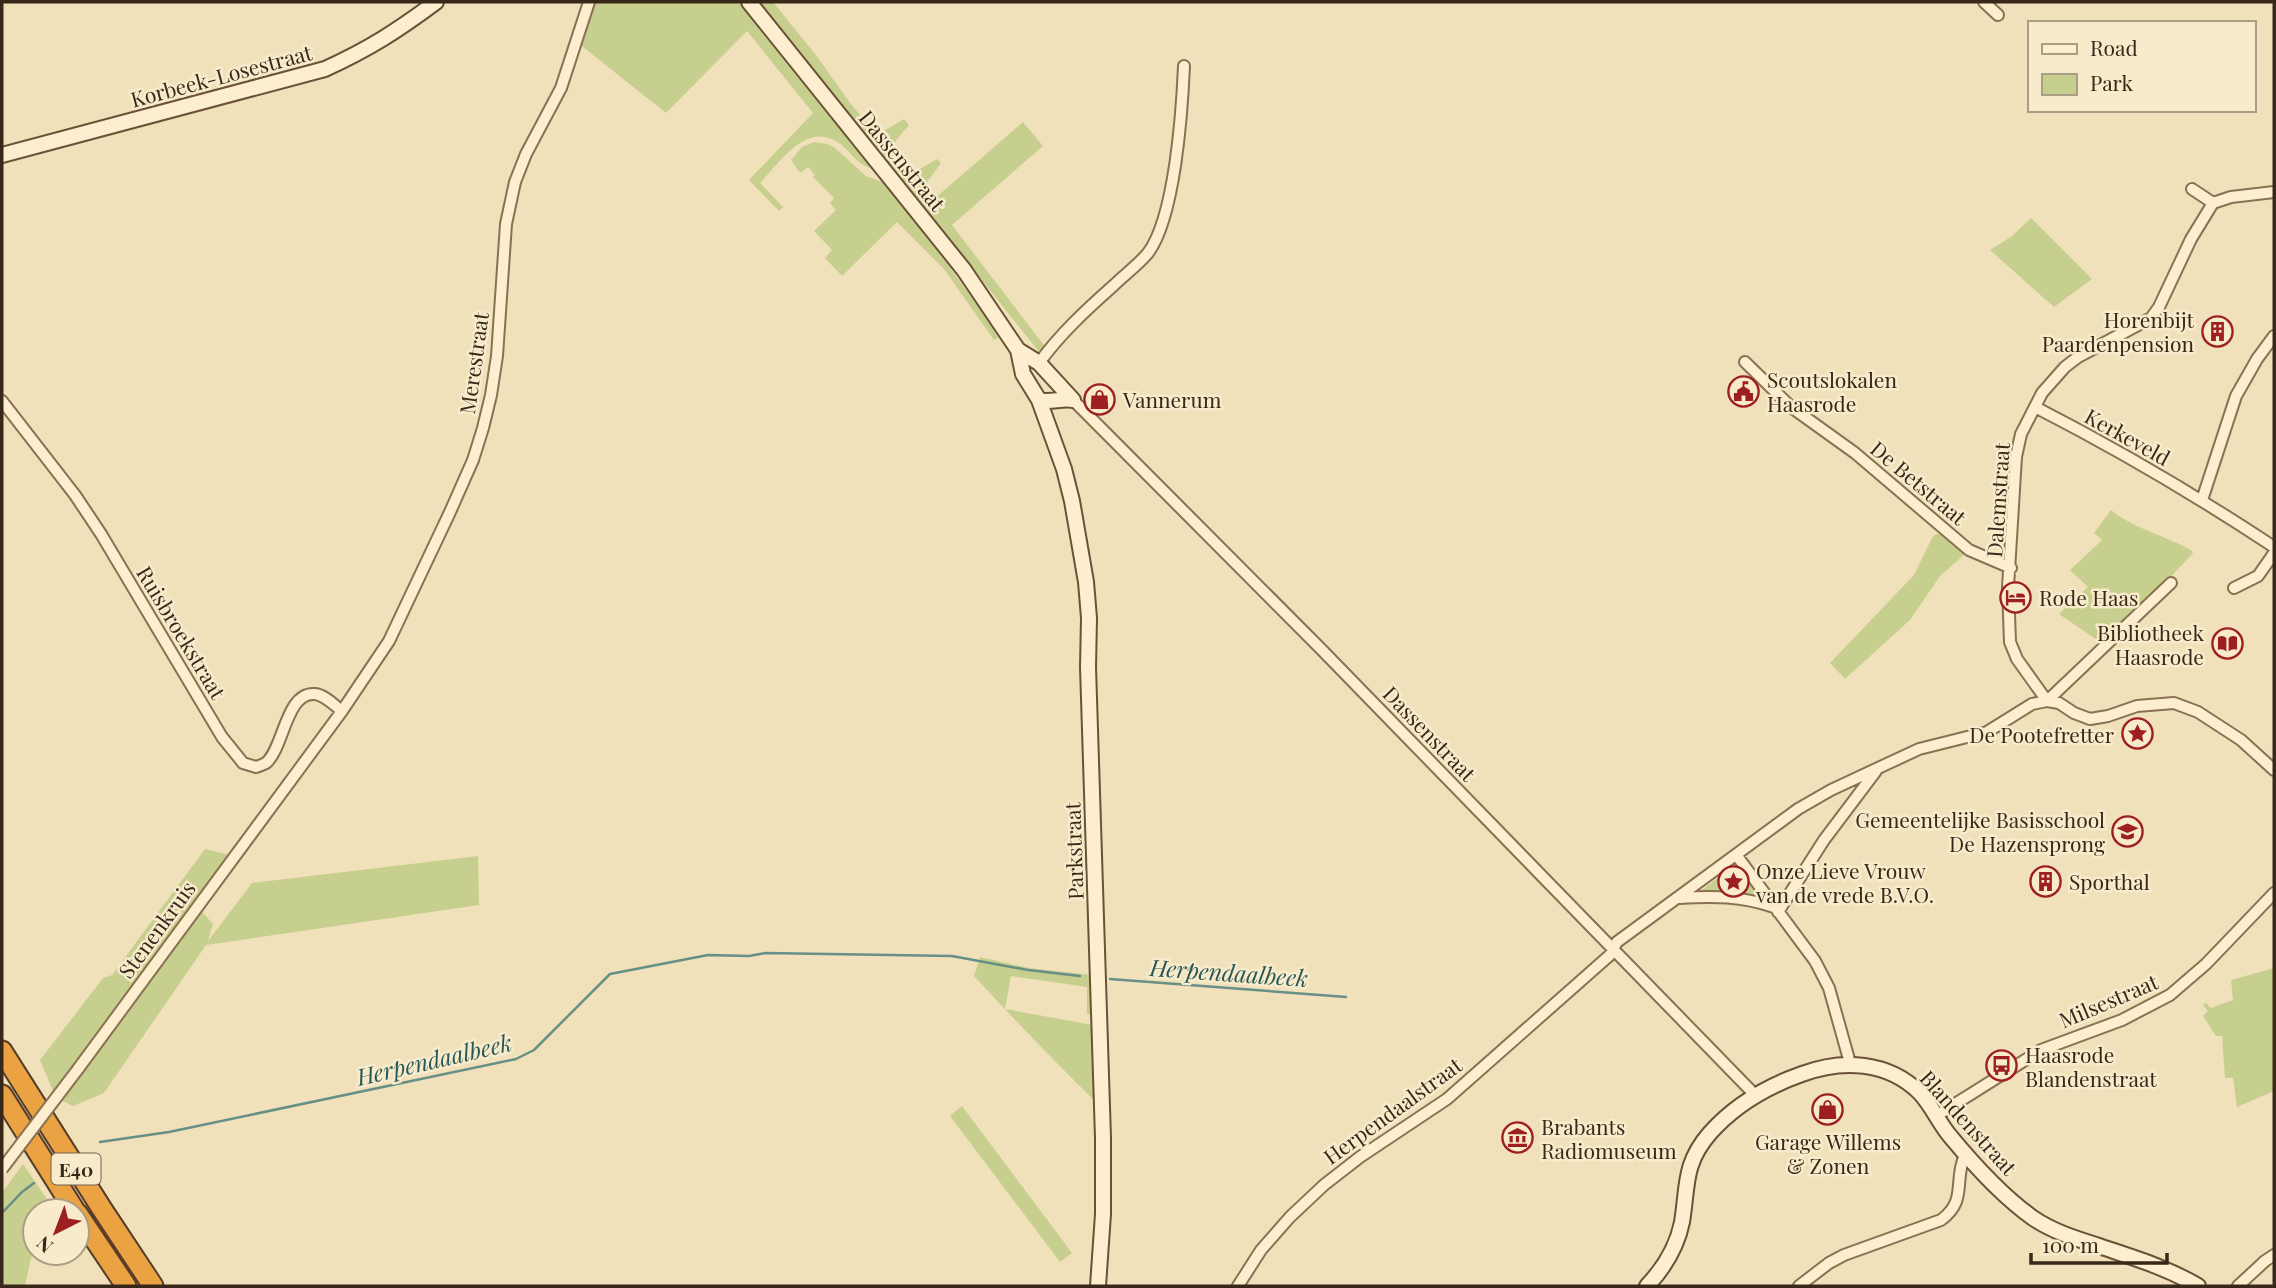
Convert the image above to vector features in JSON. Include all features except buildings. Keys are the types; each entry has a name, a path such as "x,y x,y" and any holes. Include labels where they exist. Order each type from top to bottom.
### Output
{"highway":[{"name":"E40","path":"2,1051 153,1286"},
{"name":"E40","path":"2,1095 67,1197"},
{"name":"E40","path":"91,1234 126,1286"}],"street":[{"name":"Korbeek-Losestraat","path":"2,155 325,69 393,34 436,2"},
{"name":"Merestraat","path":"342,711 389,641 473,460 491,395 500,320 506,224 515,182 526,154 561,88 589,2"},
{"name":"Dassenstraat","path":"749,2 964,270 1018,350 1037,362 1050,396"},
{"path":"1984,2 1998,15"},
{"path":"1021,367 1028,360 1037,362 1062,334 1143,258 1155,241 1168,208 1184,66"},
{"path":"2192,189 2213,203 2231,197 2274,192"},
{"name":"Dalemstraat","path":"2047,701 2017,659 2010,642 2008,587 2016,457 2021,434 2042,393 2065,367 2151,318 2159,307 2191,239 2213,203"},
{"path":"2202,500 2236,396 2274,336"},
{"name":"Dassenstraat","path":"1018,350 1023,374 1050,396 1073,400 1756,1096"},
{"name":"De Betstraat","path":"1745,362 1791,407 1855,453 1969,551 2011,568"},
{"name":"Parkstraat","path":"1050,396 1046,419 1072,501 1083,557 1089,618 1088,667 1104,1181 1098,1286"},
{"name":"Ruisbroekstraat","path":"2,401 75,495 222,737 243,762 256,767 266,763 275,751 298,700 307,695 315,694 324,698 342,711"},
{"name":"Kerkeveld","path":"2035,407 2202,500 2274,547"},
{"path":"2234,588 2258,576 2274,553"},
{"path":"2047,701 2171,583"},
{"path":"2047,701 2090,719 2137,706 2174,703 2199,712 2231,733 2274,770"},
{"name":"Herpendaalstraat","path":"1238,1286 1261,1250 1290,1217 1324,1185 1360,1157 1447,1099 1610,955 1617,942 1798,809 1831,790 1919,749 1987,732 2032,704 2047,701"},
{"name":"Stenenkruis","path":"2,1169 342,711"},
{"path":"1776,909 1878,769"},
{"path":"1737,856 1815,961 1829,988 1850,1063"},
{"name":"Milsestraat","path":"1936,1116 2041,1050 2122,1020 2170,995 2206,964 2274,893"},
{"path":"1678,899 1718,896 1776,909"},
{"name":"Blandenstraat","path":"1648,1286 1676,1243 1682,1222 1687,1177 1700,1146 1725,1118 1781,1082 1807,1072 1850,1063 1872,1066 1899,1077 1922,1095 1965,1155 2021,1209 2041,1223 2069,1237 2160,1267 2199,1286"},
{"path":"1799,1286 1844,1255 1941,1220 1952,1212 1959,1199 1961,1168 1965,1155"},
{"path":"2238,1286 2274,1255"}],"green space":[{"path":"591,2 739,2 872,168 861,163 832,139 820,137 798,144 760,183 783,207 779,211 749,180 813,113 747,31 666,113 578,43"},
{"path":"760,2 773,2 877,135 904,119 909,125 889,149 911,174 937,159 941,163 923,188 933,200 1023,122 1043,146 952,225 1046,348 1040,353"},
{"path":"814,142 834,147 866,176 883,182 948,265 991,324 998,338 994,340 944,269 897,222 842,276 825,258 832,250 814,231 836,210 830,203 834,198 813,177 815,175 808,167 800,173 791,160 802,147"},
{"path":"2031,218 2092,279 2054,307 1990,250 2012,236"},
{"path":"2111,510 2130,523 2182,545 2193,553 2106,646 2059,614 2088,587 2070,570 2102,540 2094,533"},
{"path":"1939,533 1965,554 1940,576 1910,620 1845,679 1830,663 1914,575 1933,536"},
{"path":"205,849 234,856 197,906 213,924 208,941 252,883 478,856 479,905 206,945 104,1093 73,1106 56,1098 40,1060 103,978 112,975"},
{"path":"1735,868 1742,871 1760,896 1759,899 1698,893 1728,870"},
{"path":"980,957 1029,968 1092,975 1093,1015 1087,1014 1087,987 1011,976 1005,1009 1093,1025 1095,1101 1033,1039 974,976"},
{"path":"2274,968 2274,1091 2237,1107 2233,1078 2225,1078 2222,1036 2216,1036 2203,1016 2208,1011 2203,1005 2206,1003 2211,1008 2233,1000 2231,980"},
{"path":"962,1106 1072,1253 1060,1262 950,1116"},
{"path":"23,1164 45,1197 21,1197 21,1267 29,1267 25,1286 2,1286 2,1193"}],"waterway":[{"name":"Herpendaalbeek","path":"100,1142 169,1132 516,1059 534,1050 610,974 708,955 749,956 766,953 952,956 1080,976"},
{"name":"Herpendaalbeek","path":"1110,979 1346,997"},
{"name":"Herpendaalbeek","path":"2,1213 34,1183"}],"place":[{"name":"Horenbijt Paardenpension","path":"2217,331"},
{"name":"Scoutslokalen Haasrode","path":"1744,391"},
{"name":"Vannerum","path":"1100,399"},
{"name":"Rode Haas","path":"2016,597"},
{"name":"Bibliotheek Haasrode","path":"2227,644"},
{"name":"De Pootefretter","path":"2137,734"},
{"name":"Gemeentelijke Basisschool De Hazensprong","path":"2128,831"},
{"name":"Sporthal","path":"2046,881"},
{"name":"Onze Lieve Vrouw van de vrede B.V.O.","path":"1733,882"},
{"name":"Haasrode Blandenstraat","path":"2002,1066"},
{"name":"Garage Willems & Zonen","path":"1828,1109"},
{"name":"Brabants Radiomuseum","path":"1518,1138"}]}
